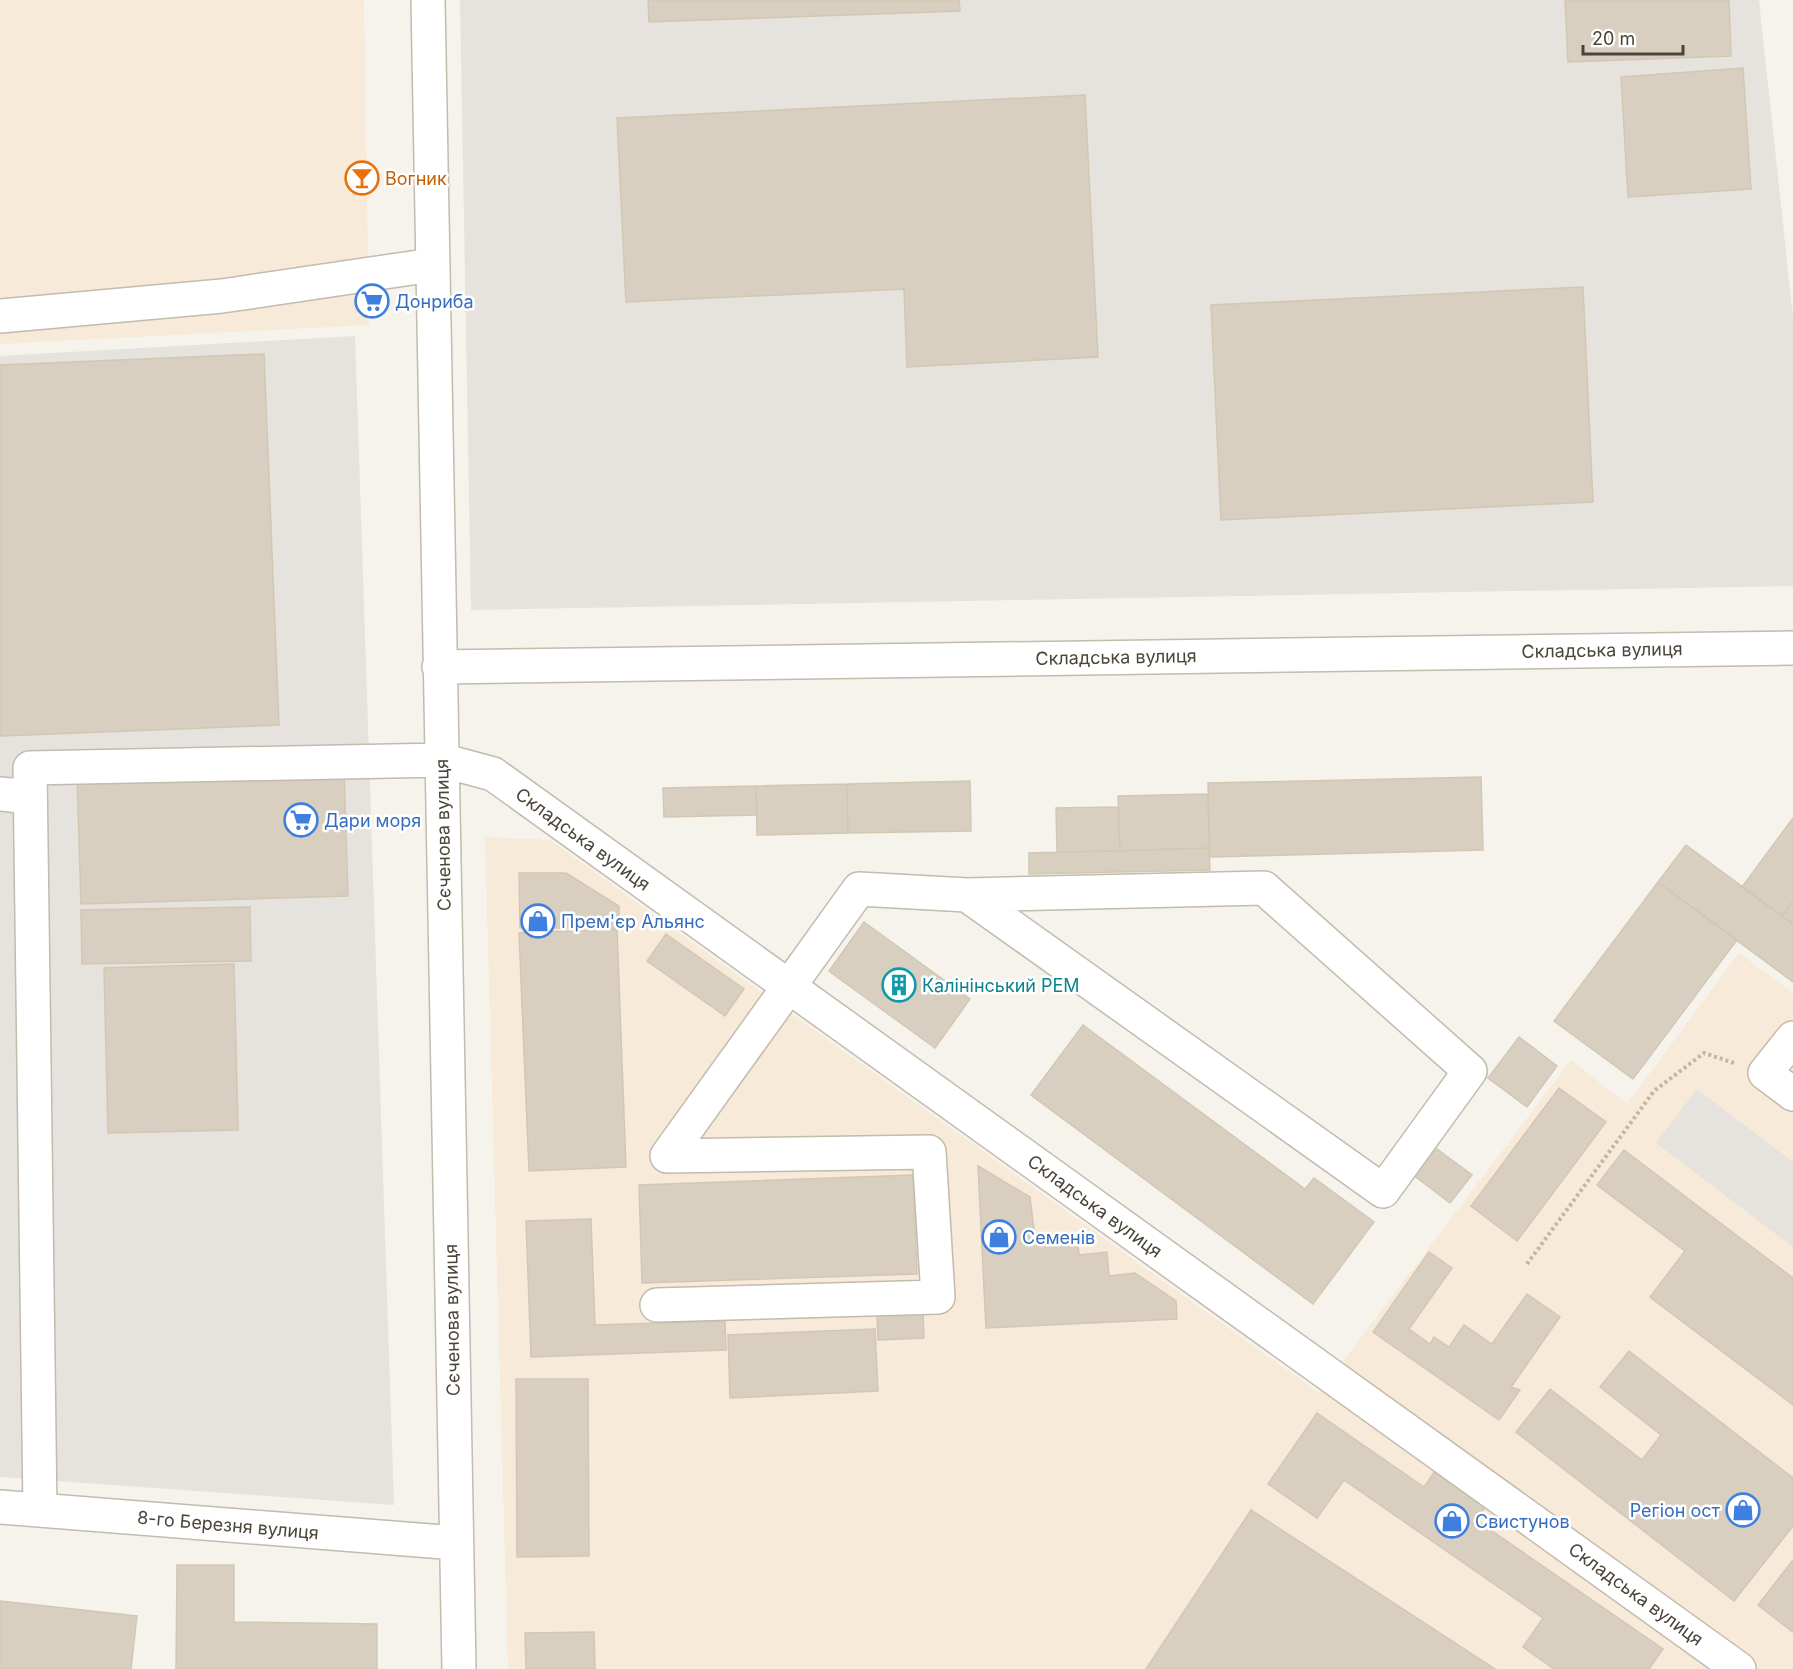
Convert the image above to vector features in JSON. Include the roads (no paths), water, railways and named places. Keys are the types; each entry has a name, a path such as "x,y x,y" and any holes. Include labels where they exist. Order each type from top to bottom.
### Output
{"street":[{"name":"Сєченова вулиця","path":"428,0 459,1669"},
{"path":"0,316 222,296 432,265"},
{"name":"Складська вулиця","path":"440,667 1793,648"},
{"name":"Складська вулиця","path":"15,796 30,768 441,760 493,774 1739,1669"},
{"path":"15,796 40,1510"},
{"path":"657,1305 938,1297 928,1152 667,1156 859,889 967,895 1264,888 1470,1071 1383,1191 967,895"},
{"path":"1793,1038 1765,1073 1793,1094"},
{"name":"8-го Березня вулиця","path":"0,1507 456,1543"}],"place":[{"name":"Вогник","path":"362,178"},
{"name":"Донриба","path":"372,301"},
{"name":"Дари моря","path":"301,820"},
{"name":"Прем'єр Альянс","path":"538,921"},
{"name":"Калінінський РЕМ","path":"899,985"},
{"name":"Семенів","path":"999,1237"},
{"name":"Регіон ост","path":"1743,1510"},
{"name":"Свистунов","path":"1452,1521"}]}
